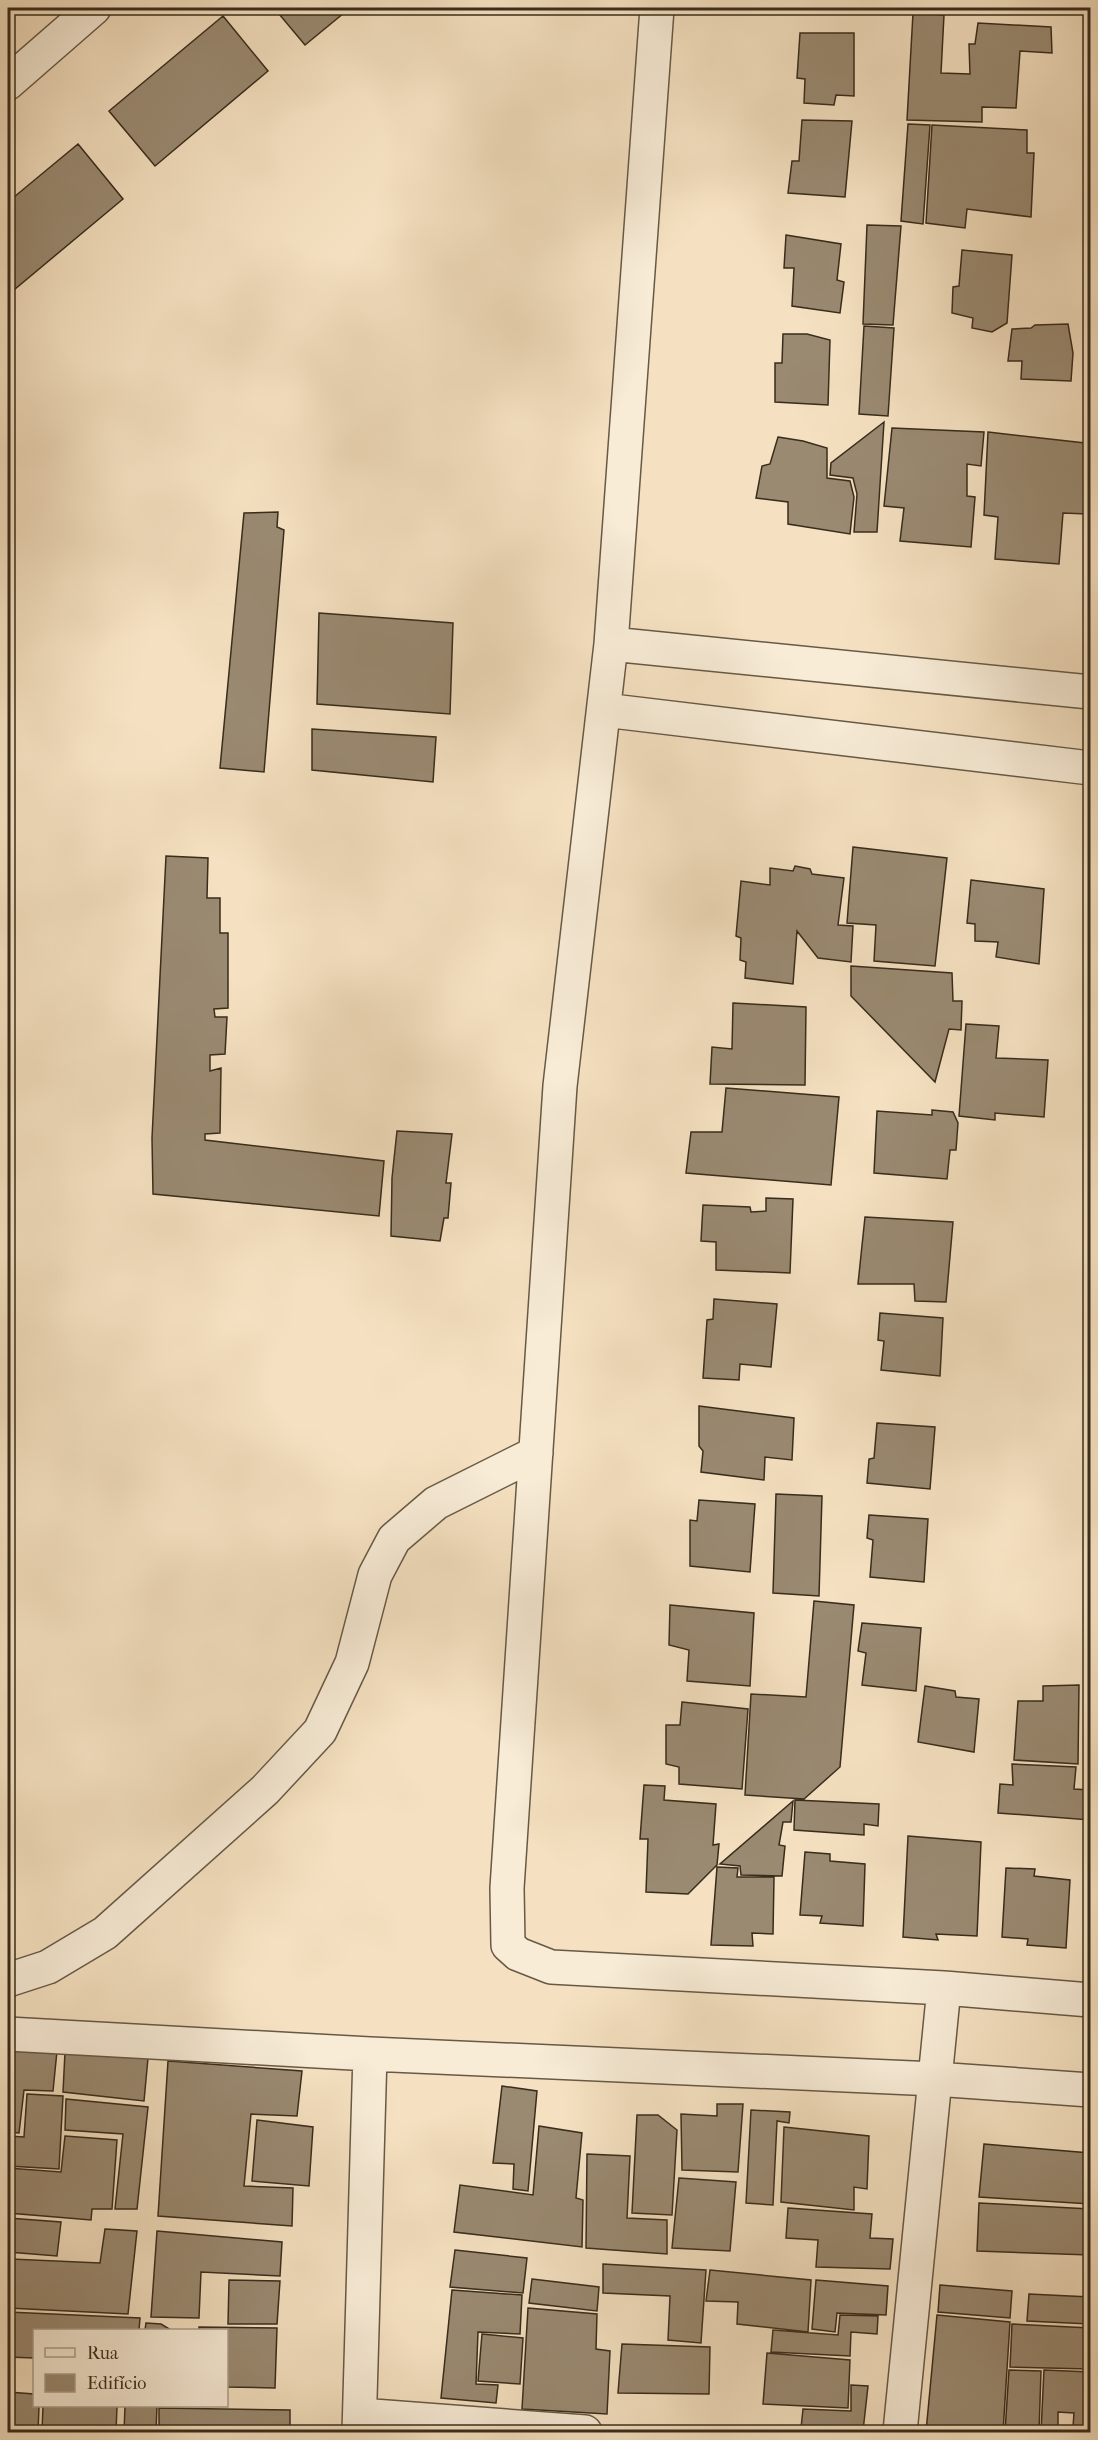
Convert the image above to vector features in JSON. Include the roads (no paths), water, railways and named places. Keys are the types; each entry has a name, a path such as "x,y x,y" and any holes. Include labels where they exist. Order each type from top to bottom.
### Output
{"street":[{"path":"8,83 94,8"},
{"path":"657,8 612,644 560,1086 507,1898 508,1944 518,1954 551,1967 944,1988 1090,2000"},
{"path":"612,644 1090,692"},
{"path":"603,710 1090,768"},
{"path":"8,1980 48,1967 105,1933 265,1790 320,1731 352,1663 375,1575 394,1539 436,1503 536,1454"},
{"path":"900,2433 944,1988"},
{"path":"8,2034 370,2054 935,2079 1090,2090"},
{"path":"370,2054 359,2424 585,2433"}]}
